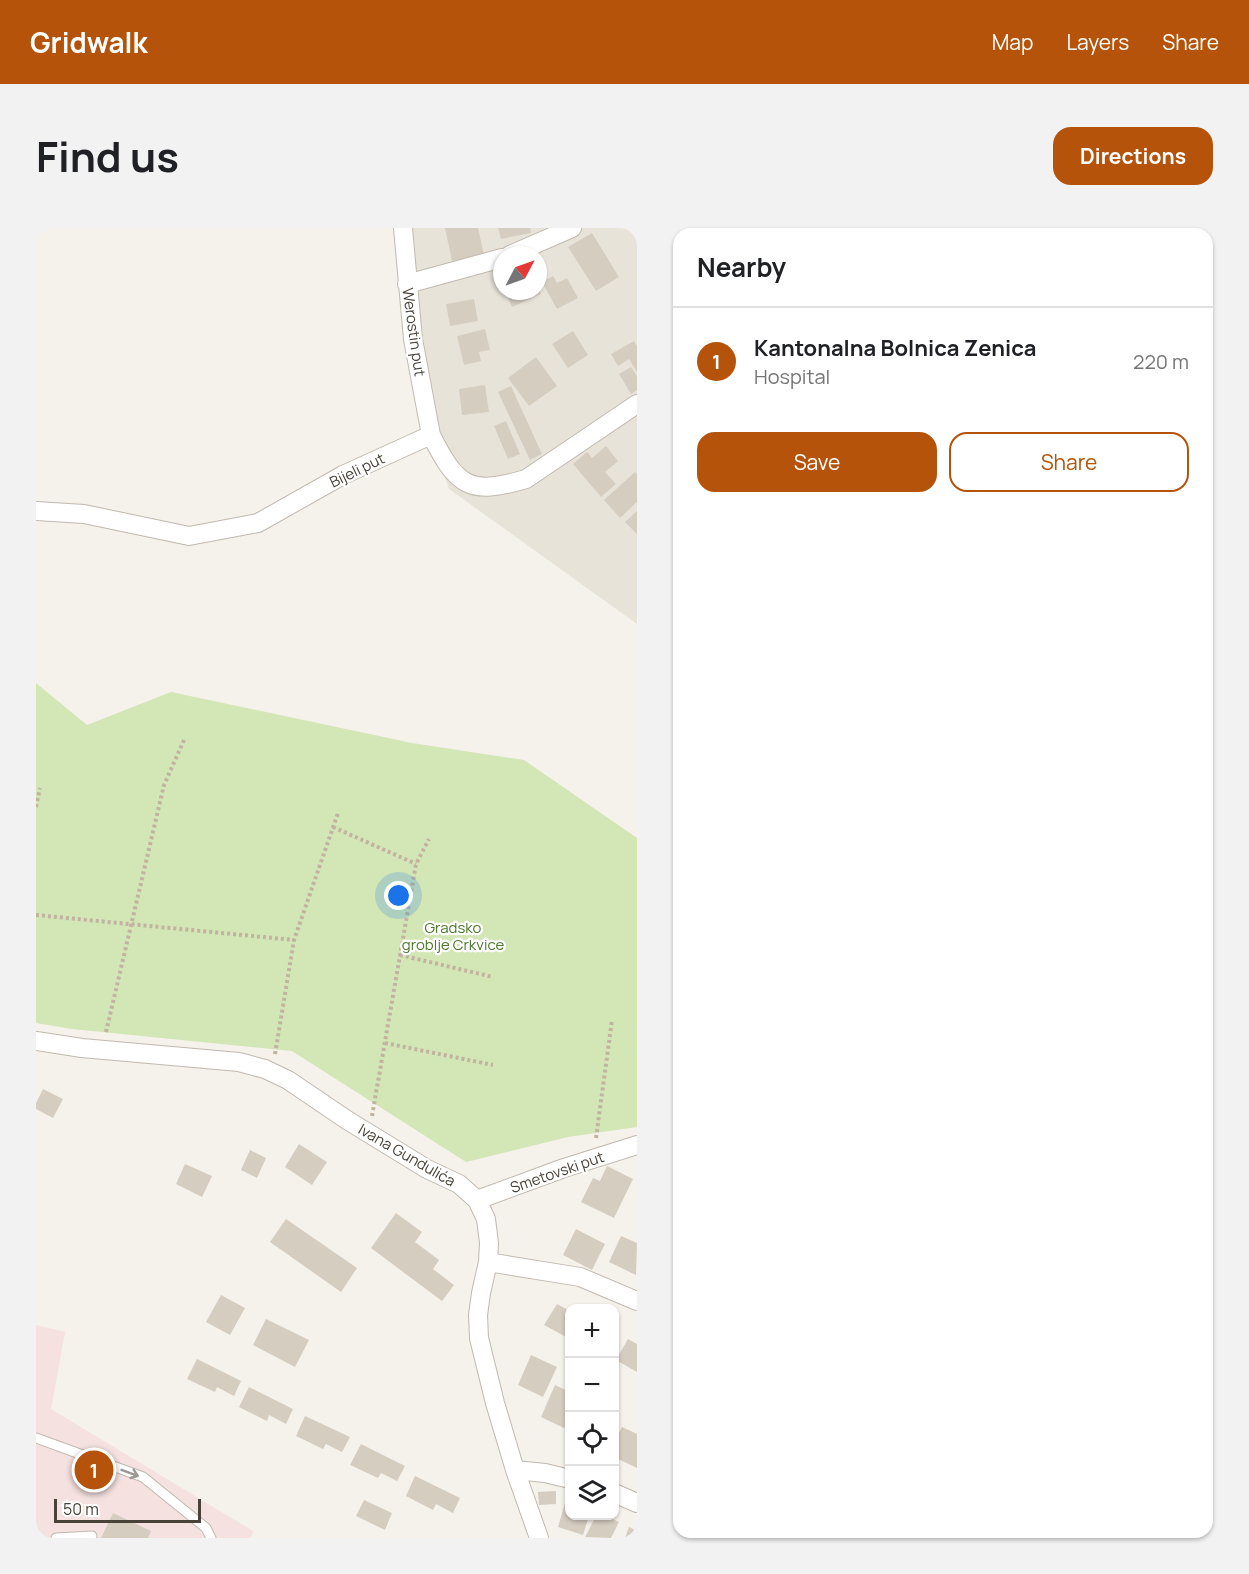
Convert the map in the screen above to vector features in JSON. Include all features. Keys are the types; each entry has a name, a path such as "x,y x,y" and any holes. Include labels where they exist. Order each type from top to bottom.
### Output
{"street":[{"name":"Werostin put","path":"403,228 413,339 431,435"},
{"path":"531,246 572,228"},
{"path":"407,284 493,260"},
{"path":"431,435 444,461 456,477 477,487 506,485 526,479 637,405"},
{"name":"Bijeli put","path":"36,511 84,514 189,536 258,523 343,475 431,435"},
{"name":"Ivana Gundulića","path":"36,1041 102,1050 239,1062 265,1069 288,1080 427,1169 459,1184 477,1200"},
{"name":"Smetovski put","path":"477,1200 637,1145"},
{"path":"477,1200 486,1219 489,1243 488,1262 478,1315 479,1338 495,1403 538,1538"},
{"path":"488,1262 580,1277 637,1300"},
{"path":"515,1470 565,1478"},
{"path":"619,1495 637,1503"}],"lane":[{"path":"36,1438 143,1477 206,1528 212,1538"},
{"path":"56,1538 92,1536"}],"path":[{"path":"102,1050 164,785 184,740"},
{"path":"36,807 40,788"},
{"path":"272,1072 294,940 338,813"},
{"path":"333,827 416,864"},
{"path":"369,1133 416,864 429,838"},
{"path":"36,915 294,940"},
{"path":"400,955 493,976"},
{"path":"593,1159 612,1020"},
{"path":"385,1044 493,1065"}],"shaded area":[{"path":"403,228 637,228 637,624 449,489 431,435"},
{"path":"36,1325 65,1332 51,1409 253,1531 251,1538 36,1538"}],"green space":[{"name":"Gradsko groblje Crkvice","path":"36,683 87,725 171,692 412,743 524,760 637,838 637,1127 568,1137 466,1162 292,1051 72,1029 36,1023"}],"building":[{"path":"445,228 478,228 484,255 452,261"},
{"path":"498,228 530,228 531,233 501,239"},
{"path":"592,233 619,277 596,291 568,247"},
{"path":"553,276 557,283 567,278 578,298 557,309 547,291 547,279"},
{"path":"474,299 478,321 450,326 446,304"},
{"path":"509,300 528,300 512,307"},
{"path":"485,329 490,350 479,352 481,361 464,365 457,336"},
{"path":"573,331 588,355 568,368 552,344"},
{"path":"634,341 637,346 637,372 629,359 618,366 611,354"},
{"path":"536,357 557,386 529,406 508,378"},
{"path":"631,367 637,376 637,390 631,394 619,374"},
{"path":"485,385 489,412 462,415 459,389"},
{"path":"511,386 542,454 530,460 498,392"},
{"path":"506,421 520,454 508,459 494,426"},
{"path":"606,446 618,461 605,472 616,484 601,497 573,464 587,452 592,458"},
{"path":"635,472 637,474 637,502 620,518 604,500"},
{"path":"637,511 637,534 625,522"},
{"path":"43,1089 63,1099 53,1118 36,1109 36,1103"},
{"path":"299,1144 327,1162 312,1185 285,1167"},
{"path":"250,1150 266,1158 257,1178 241,1170"},
{"path":"185,1164 212,1176 202,1197 176,1184"},
{"path":"607,1166 633,1179 614,1218 581,1202 593,1178 600,1181"},
{"path":"396,1213 422,1232 415,1242 439,1260 433,1269 454,1285 442,1301 371,1248"},
{"path":"286,1219 357,1268 341,1292 270,1242"},
{"path":"576,1229 605,1244 592,1270 563,1255"},
{"path":"621,1236 637,1243 636,1275 609,1262"},
{"path":"221,1295 245,1308 230,1335 206,1322"},
{"path":"557,1304 565,1308 565,1336 544,1325"},
{"path":"266,1319 309,1340 295,1367 253,1345"},
{"path":"628,1339 637,1344 637,1372 619,1362 619,1355"},
{"path":"531,1355 557,1367 543,1397 518,1385"},
{"path":"197,1359 241,1381 234,1396 217,1387 215,1392 187,1379"},
{"path":"555,1385 565,1390 564,1428 541,1417"},
{"path":"249,1387 293,1409 286,1424 269,1415 267,1421 239,1407"},
{"path":"305,1416 350,1437 342,1452 326,1444 323,1449 296,1436"},
{"path":"622,1427 637,1434 637,1468 619,1459 619,1433"},
{"path":"361,1444 405,1466 397,1481 381,1473 378,1478 350,1465"},
{"path":"415,1476 460,1498 453,1513 436,1504 433,1510 406,1496"},
{"path":"556,1491 556,1504 539,1505 538,1492"},
{"path":"364,1500 392,1513 385,1530 356,1516"},
{"path":"565,1503 565,1520 588,1520 583,1535 558,1527"},
{"path":"113,1513 151,1531 148,1538 101,1538"},
{"path":"594,1520 619,1522 611,1538 585,1537"},
{"path":"629,1527 637,1531 637,1538 625,1538"}],"place":[{"name":"Kantonalna Bolnica Zenica","path":"94,1470"}]}
